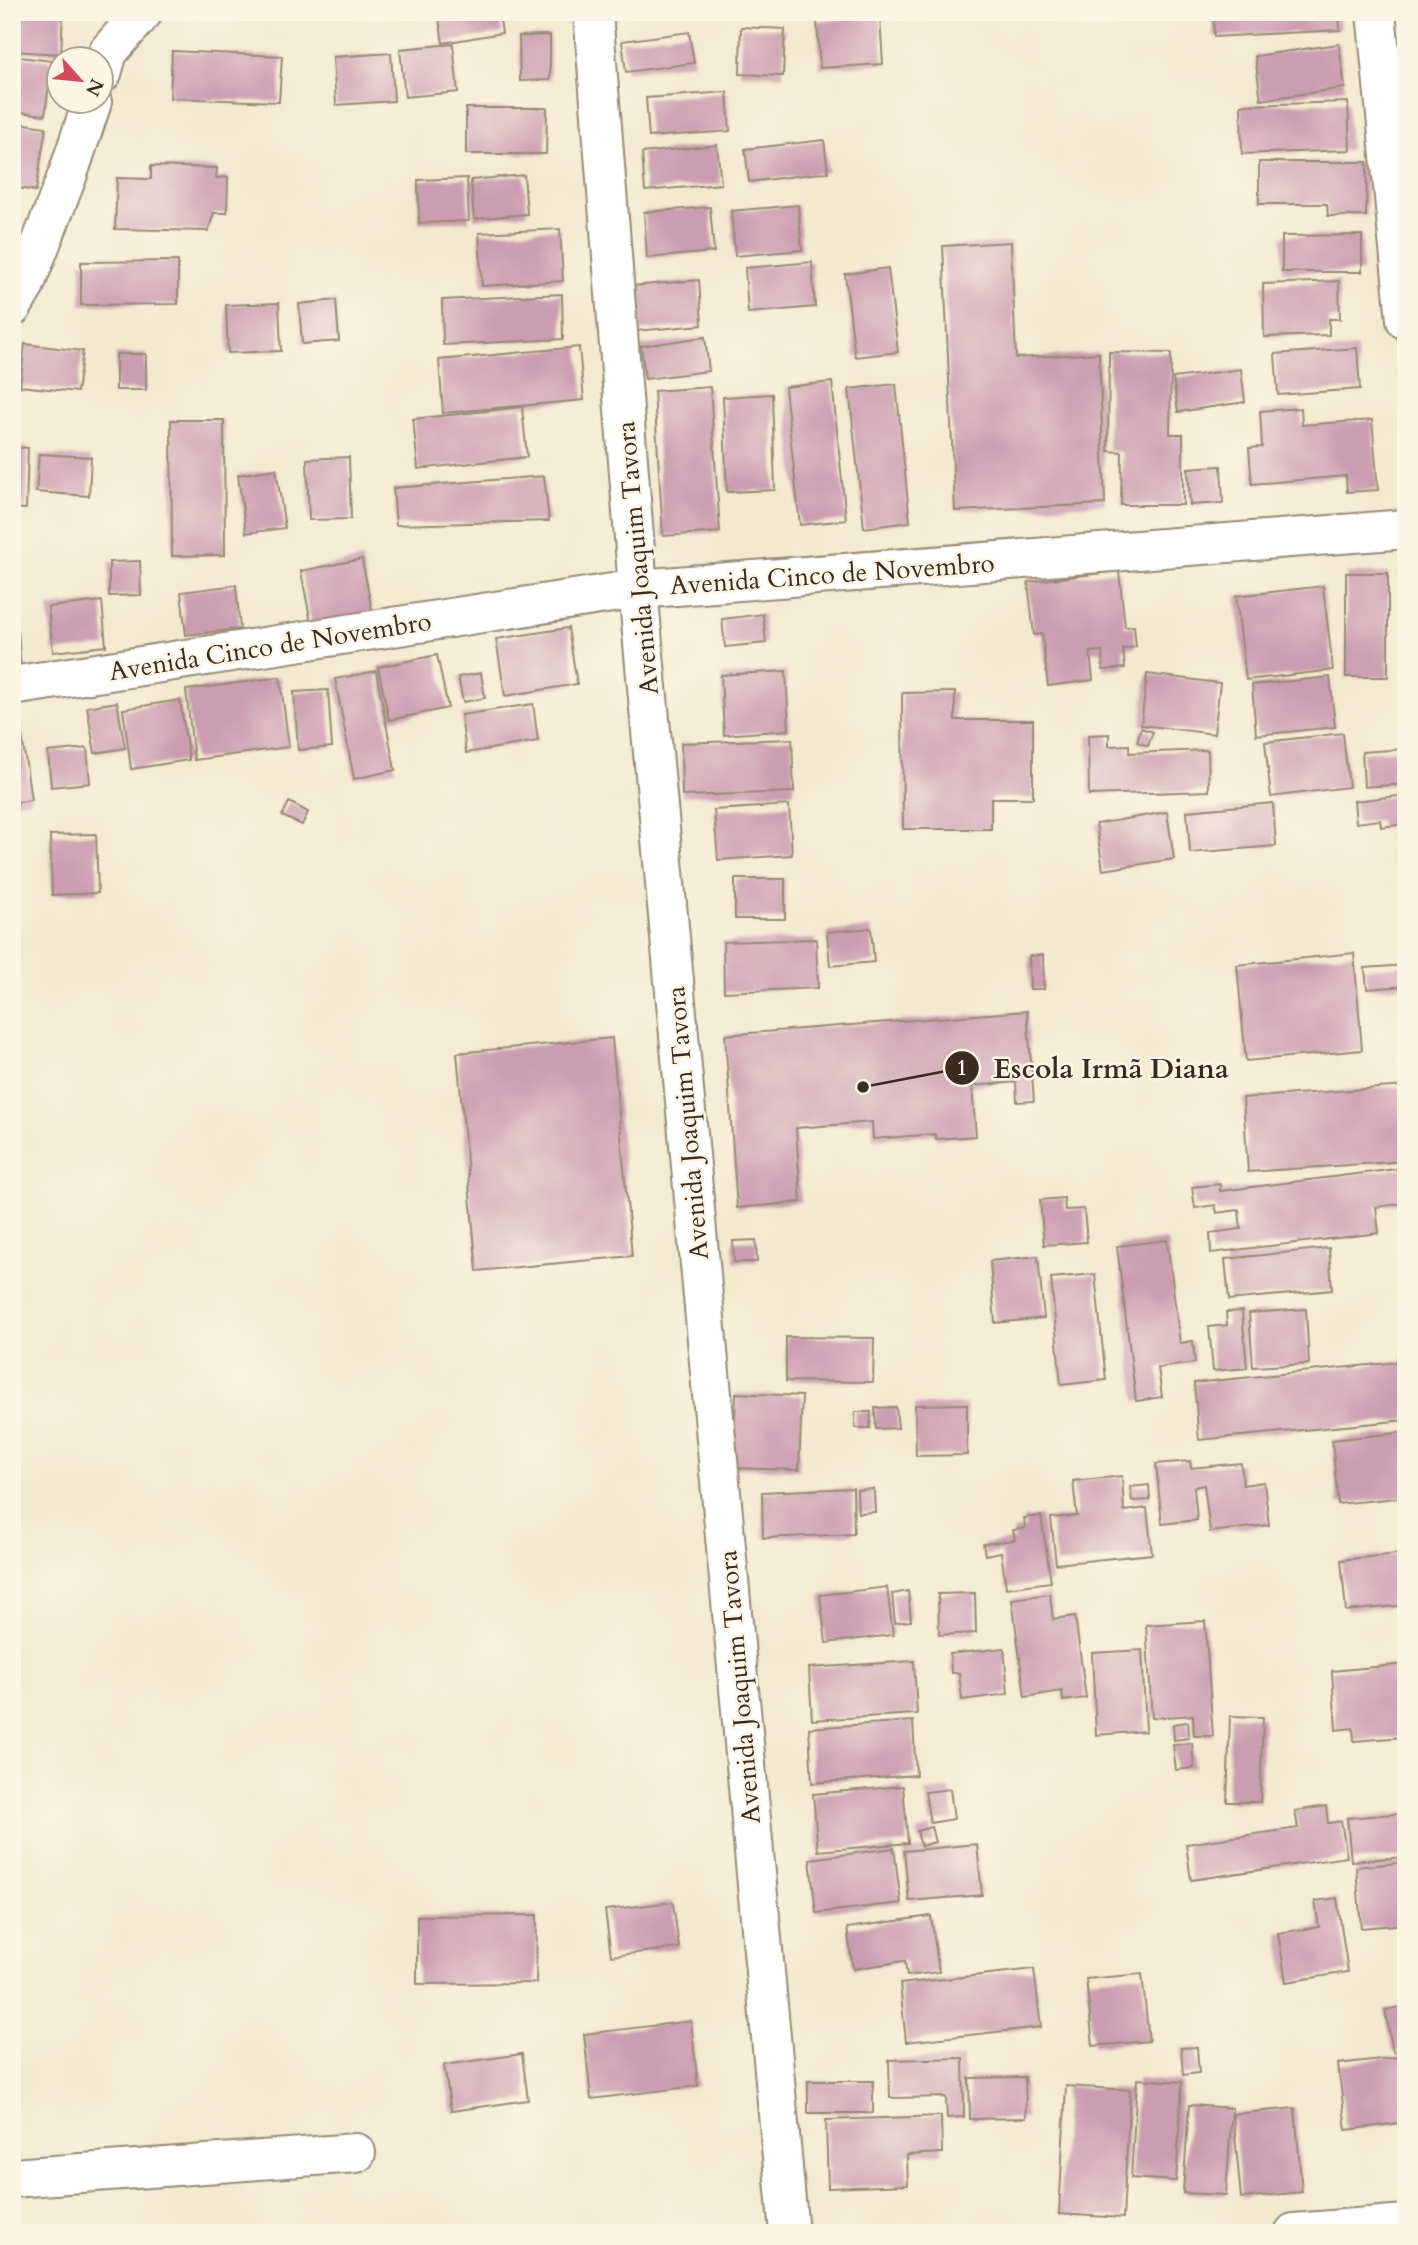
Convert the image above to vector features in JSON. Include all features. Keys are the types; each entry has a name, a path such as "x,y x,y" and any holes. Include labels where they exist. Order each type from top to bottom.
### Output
{"street":[{"path":"113,46 143,12"},
{"name":"Avenida Joaquim Tavora","path":"593,12 638,589 789,2233"},
{"path":"1376,12 1406,320"},
{"path":"12,307 29,274 87,116"},
{"name":"Avenida Cinco de Novembro","path":"12,686 638,589 1406,529"},
{"path":"12,2178 356,2153"},
{"path":"1294,2233 1406,2224"}],"building":[{"path":"12,12 63,12 61,46 46,46 46,53 12,51"},
{"path":"438,12 499,12 502,33 443,43"},
{"path":"894,12 930,12 930,15 894,15"},
{"path":"1213,12 1339,12 1340,30 1214,37"},
{"path":"880,16 883,64 820,68 817,21"},
{"path":"741,27 785,29 783,76 740,74"},
{"path":"689,32 694,63 626,72 622,41"},
{"path":"550,35 550,80 520,81 519,36"},
{"path":"453,44 458,92 405,97 400,49"},
{"path":"1339,44 1345,88 1261,100 1255,56"},
{"path":"172,51 282,56 279,102 170,98"},
{"path":"391,53 394,101 336,105 333,57"},
{"path":"12,56 46,60 45,115 12,111"},
{"path":"727,92 730,131 649,137 646,98"},
{"path":"1348,102 1350,150 1242,154 1241,105"},
{"path":"466,108 547,108 546,154 466,154"},
{"path":"12,122 46,127 36,191 12,187"},
{"path":"824,140 828,172 749,182 745,149"},
{"path":"717,145 721,184 645,191 642,153"},
{"path":"1259,162 1367,162 1366,216 1328,216 1327,204 1259,204"},
{"path":"151,166 217,168 216,178 228,177 227,213 214,213 208,231 115,229 117,178 151,179"},
{"path":"524,175 527,214 474,219 471,180"},
{"path":"467,178 469,221 419,223 418,180"},
{"path":"798,205 802,250 735,256 731,211"},
{"path":"710,207 714,252 647,258 644,212"},
{"path":"12,228 18,231 12,246"},
{"path":"560,229 563,281 482,286 479,233"},
{"path":"1362,235 1362,272 1282,272 1282,236"},
{"path":"1011,242 1016,358 1099,353 1105,504 955,511 943,246"},
{"path":"178,261 178,304 81,305 81,262"},
{"path":"812,262 815,307 748,313 745,268"},
{"path":"888,268 898,352 855,357 845,274"},
{"path":"699,280 702,325 636,331 632,286"},
{"path":"1339,281 1340,319 1329,319 1329,335 1264,337 1263,284"},
{"path":"562,294 563,339 443,345 442,300"},
{"path":"336,300 339,341 302,344 299,304"},
{"path":"279,303 281,351 228,353 226,305"},
{"path":"705,337 709,371 645,379 641,346"},
{"path":"25,344 83,351 77,392 20,386"},
{"path":"579,347 584,400 443,413 439,360"},
{"path":"1357,348 1360,389 1278,395 1275,354"},
{"path":"1109,352 1171,353 1170,434 1183,434 1183,505 1121,505 1122,452 1108,451"},
{"path":"116,354 146,354 146,390 116,390"},
{"path":"1241,369 1245,402 1178,412 1173,378"},
{"path":"832,382 846,520 800,525 785,387"},
{"path":"896,384 910,522 864,528 849,389"},
{"path":"710,387 720,532 663,536 654,391"},
{"path":"772,394 775,490 727,492 723,397"},
{"path":"522,407 527,457 418,469 413,419"},
{"path":"1301,408 1302,425 1372,420 1378,490 1347,492 1346,476 1252,484 1249,448 1262,447 1260,411"},
{"path":"171,420 224,420 225,555 172,556"},
{"path":"12,447 28,448 26,509 12,508"},
{"path":"39,454 91,457 89,496 36,492"},
{"path":"349,457 351,519 309,520 307,459"},
{"path":"1221,466 1223,503 1190,505 1188,468"},
{"path":"276,469 285,528 246,533 238,475"},
{"path":"544,476 549,521 396,525 393,488"},
{"path":"12,516 17,517 14,555 12,555"},
{"path":"362,559 373,616 312,628 301,571"},
{"path":"140,561 141,595 109,596 109,562"},
{"path":"1119,571 1125,627 1134,626 1136,647 1123,649 1125,668 1103,670 1102,651 1090,652 1093,680 1048,686 1042,634 1034,635 1028,582"},
{"path":"1346,573 1388,573 1388,677 1346,677"},
{"path":"236,585 240,629 186,635 181,592"},
{"path":"1323,586 1333,670 1246,680 1236,596"},
{"path":"102,601 106,646 53,652 48,607"},
{"path":"763,614 766,643 725,647 722,619"},
{"path":"568,628 577,684 505,696 496,639"},
{"path":"12,631 18,631 21,669 12,670"},
{"path":"437,655 448,708 389,720 378,667"},
{"path":"376,671 395,770 354,779 335,679"},
{"path":"786,671 789,730 724,735 721,675"},
{"path":"481,673 485,698 463,702 458,677"},
{"path":"1147,674 1220,683 1214,734 1141,725"},
{"path":"280,677 289,747 194,760 186,690"},
{"path":"1330,677 1335,727 1256,735 1252,685"},
{"path":"328,690 332,747 298,750 294,692"},
{"path":"955,692 955,720 1033,720 1033,798 991,798 991,829 903,829 902,693"},
{"path":"180,700 189,760 131,769 123,709"},
{"path":"117,702 125,748 95,753 87,707"},
{"path":"533,704 538,741 466,753 461,715"},
{"path":"19,714 31,800 12,803 12,715"},
{"path":"1141,728 1153,732 1148,746 1137,742"},
{"path":"1343,733 1349,787 1271,797 1265,742"},
{"path":"1109,734 1109,746 1129,745 1129,753 1208,750 1209,791 1089,795 1088,735"},
{"path":"792,739 794,792 682,796 681,743"},
{"path":"87,748 90,783 51,787 48,752"},
{"path":"1406,749 1406,784 1364,787 1362,752"},
{"path":"1406,795 1406,824 1381,827 1380,820 1356,823 1354,801"},
{"path":"289,802 308,812 302,825 282,816"},
{"path":"1273,803 1276,846 1190,853 1187,811"},
{"path":"789,805 792,855 718,860 714,810"},
{"path":"1167,812 1174,859 1103,870 1096,824"},
{"path":"96,834 98,893 52,895 50,835"},
{"path":"735,879 785,879 785,919 735,919"},
{"path":"871,928 874,962 830,966 827,932"},
{"path":"816,939 818,988 724,992 723,942"},
{"path":"1354,953 1362,1050 1246,1061 1237,965"},
{"path":"1043,955 1044,989 1030,989 1029,956"},
{"path":"1406,965 1406,986 1367,989 1365,968"},
{"path":"1027,1011 1034,1101 1017,1102 1016,1082 972,1086 976,1136 936,1139 935,1134 873,1139 872,1122 796,1128 801,1202 737,1208 725,1035"},
{"path":"612,1038 632,1256 477,1271 457,1053"},
{"path":"1406,1086 1406,1161 1248,1172 1243,1098"},
{"path":"1405,1168 1406,1203 1376,1207 1379,1233 1211,1253 1210,1233 1241,1229 1239,1210 1217,1213 1215,1205 1195,1208 1192,1187 1220,1184 1220,1191"},
{"path":"1064,1198 1065,1210 1084,1209 1087,1242 1044,1245 1040,1200"},
{"path":"756,1240 757,1262 734,1262 733,1241"},
{"path":"1167,1240 1180,1343 1193,1341 1195,1363 1158,1368 1162,1397 1136,1401 1117,1246"},
{"path":"1329,1248 1332,1290 1229,1300 1225,1259"},
{"path":"1038,1256 1044,1318 995,1323 990,1261"},
{"path":"1095,1274 1106,1380 1061,1385 1051,1278"},
{"path":"1306,1309 1309,1364 1253,1367 1249,1313"},
{"path":"1242,1311 1247,1368 1213,1371 1209,1327 1227,1325 1226,1312"},
{"path":"786,1337 874,1338 873,1382 786,1381"},
{"path":"1406,1361 1406,1420 1199,1440 1194,1383"},
{"path":"736,1393 802,1396 799,1470 733,1468"},
{"path":"967,1404 967,1455 916,1456 915,1405"},
{"path":"896,1407 898,1428 876,1429 875,1408"},
{"path":"855,1412 871,1412 870,1428 855,1428"},
{"path":"1406,1432 1406,1497 1338,1504 1332,1440"},
{"path":"1190,1461 1191,1468 1241,1463 1243,1485 1264,1482 1269,1525 1210,1532 1204,1485 1194,1487 1197,1520 1162,1524 1156,1464"},
{"path":"1122,1476 1124,1511 1147,1508 1152,1554 1056,1564 1051,1518 1077,1516 1073,1481"},
{"path":"1149,1485 1150,1500 1132,1501 1130,1487"},
{"path":"853,1488 854,1534 763,1538 762,1492"},
{"path":"874,1489 875,1512 858,1513 857,1490"},
{"path":"1041,1516 1051,1582 1006,1588 1001,1552 985,1555 983,1544 1015,1540 1013,1530 1025,1528 1024,1518"},
{"path":"1406,1553 1406,1605 1346,1611 1341,1560"},
{"path":"887,1587 893,1635 826,1643 820,1595"},
{"path":"908,1591 911,1621 895,1623 892,1594"},
{"path":"975,1593 976,1633 939,1635 938,1594"},
{"path":"1050,1594 1053,1619 1075,1616 1086,1698 1063,1701 1062,1691 1025,1697 1012,1599"},
{"path":"1205,1621 1213,1736 1194,1736 1193,1715 1152,1718 1146,1625"},
{"path":"1004,1648 1008,1694 962,1700 959,1673 951,1673 950,1654"},
{"path":"1142,1650 1146,1731 1096,1735 1092,1653"},
{"path":"914,1661 917,1714 812,1720 809,1668"},
{"path":"1406,1664 1404,1737 1354,1741 1353,1728 1336,1730 1332,1671"},
{"path":"1230,1716 1263,1717 1260,1802 1227,1802"},
{"path":"913,1721 916,1775 812,1783 809,1728"},
{"path":"1188,1722 1189,1738 1174,1740 1173,1724"},
{"path":"1192,1743 1194,1768 1176,1770 1173,1745"},
{"path":"903,1786 908,1843 818,1851 813,1794"},
{"path":"950,1789 954,1819 930,1823 925,1792"},
{"path":"1326,1806 1328,1823 1341,1821 1347,1857 1191,1880 1186,1844 1298,1828 1295,1811"},
{"path":"1406,1813 1406,1857 1351,1861 1347,1818"},
{"path":"931,1827 935,1842 921,1846 917,1831"},
{"path":"977,1844 982,1895 909,1901 904,1851"},
{"path":"894,1848 901,1903 816,1913 810,1859"},
{"path":"1406,1862 1406,1924 1361,1928 1356,1867"},
{"path":"1337,1898 1348,1972 1286,1982 1278,1933 1319,1927 1315,1901"},
{"path":"673,1902 679,1948 611,1956 605,1910"},
{"path":"537,1915 536,1983 417,1984 417,1916"},
{"path":"931,1916 939,1972 907,1976 905,1961 853,1969 847,1928"},
{"path":"1034,1969 1041,2027 906,2042 900,1984"},
{"path":"1142,1974 1149,2041 1093,2046 1086,1979"},
{"path":"1406,2006 1406,2050 1393,2052 1385,2010"},
{"path":"691,2021 698,2086 591,2099 584,2034"},
{"path":"1197,2047 1199,2073 1183,2075 1181,2048"},
{"path":"522,2054 528,2100 451,2111 444,2065"},
{"path":"1406,2056 1406,2122 1346,2130 1338,2064"},
{"path":"963,2058 964,2117 947,2118 946,2097 890,2098 889,2060"},
{"path":"1025,2077 1026,2118 970,2119 969,2078"},
{"path":"1137,2079 1182,2082 1176,2181 1131,2178"},
{"path":"808,2081 873,2081 873,2113 808,2113"},
{"path":"1066,2086 1130,2090 1123,2218 1059,2214"},
{"path":"1189,2105 1232,2108 1226,2195 1183,2193"},
{"path":"1295,2108 1302,2192 1241,2198 1233,2114"},
{"path":"941,2116 942,2153 907,2155 908,2185 828,2188 826,2120"}],"place":[{"name":"Escola Irmã Diana","path":"863,1087"}]}
